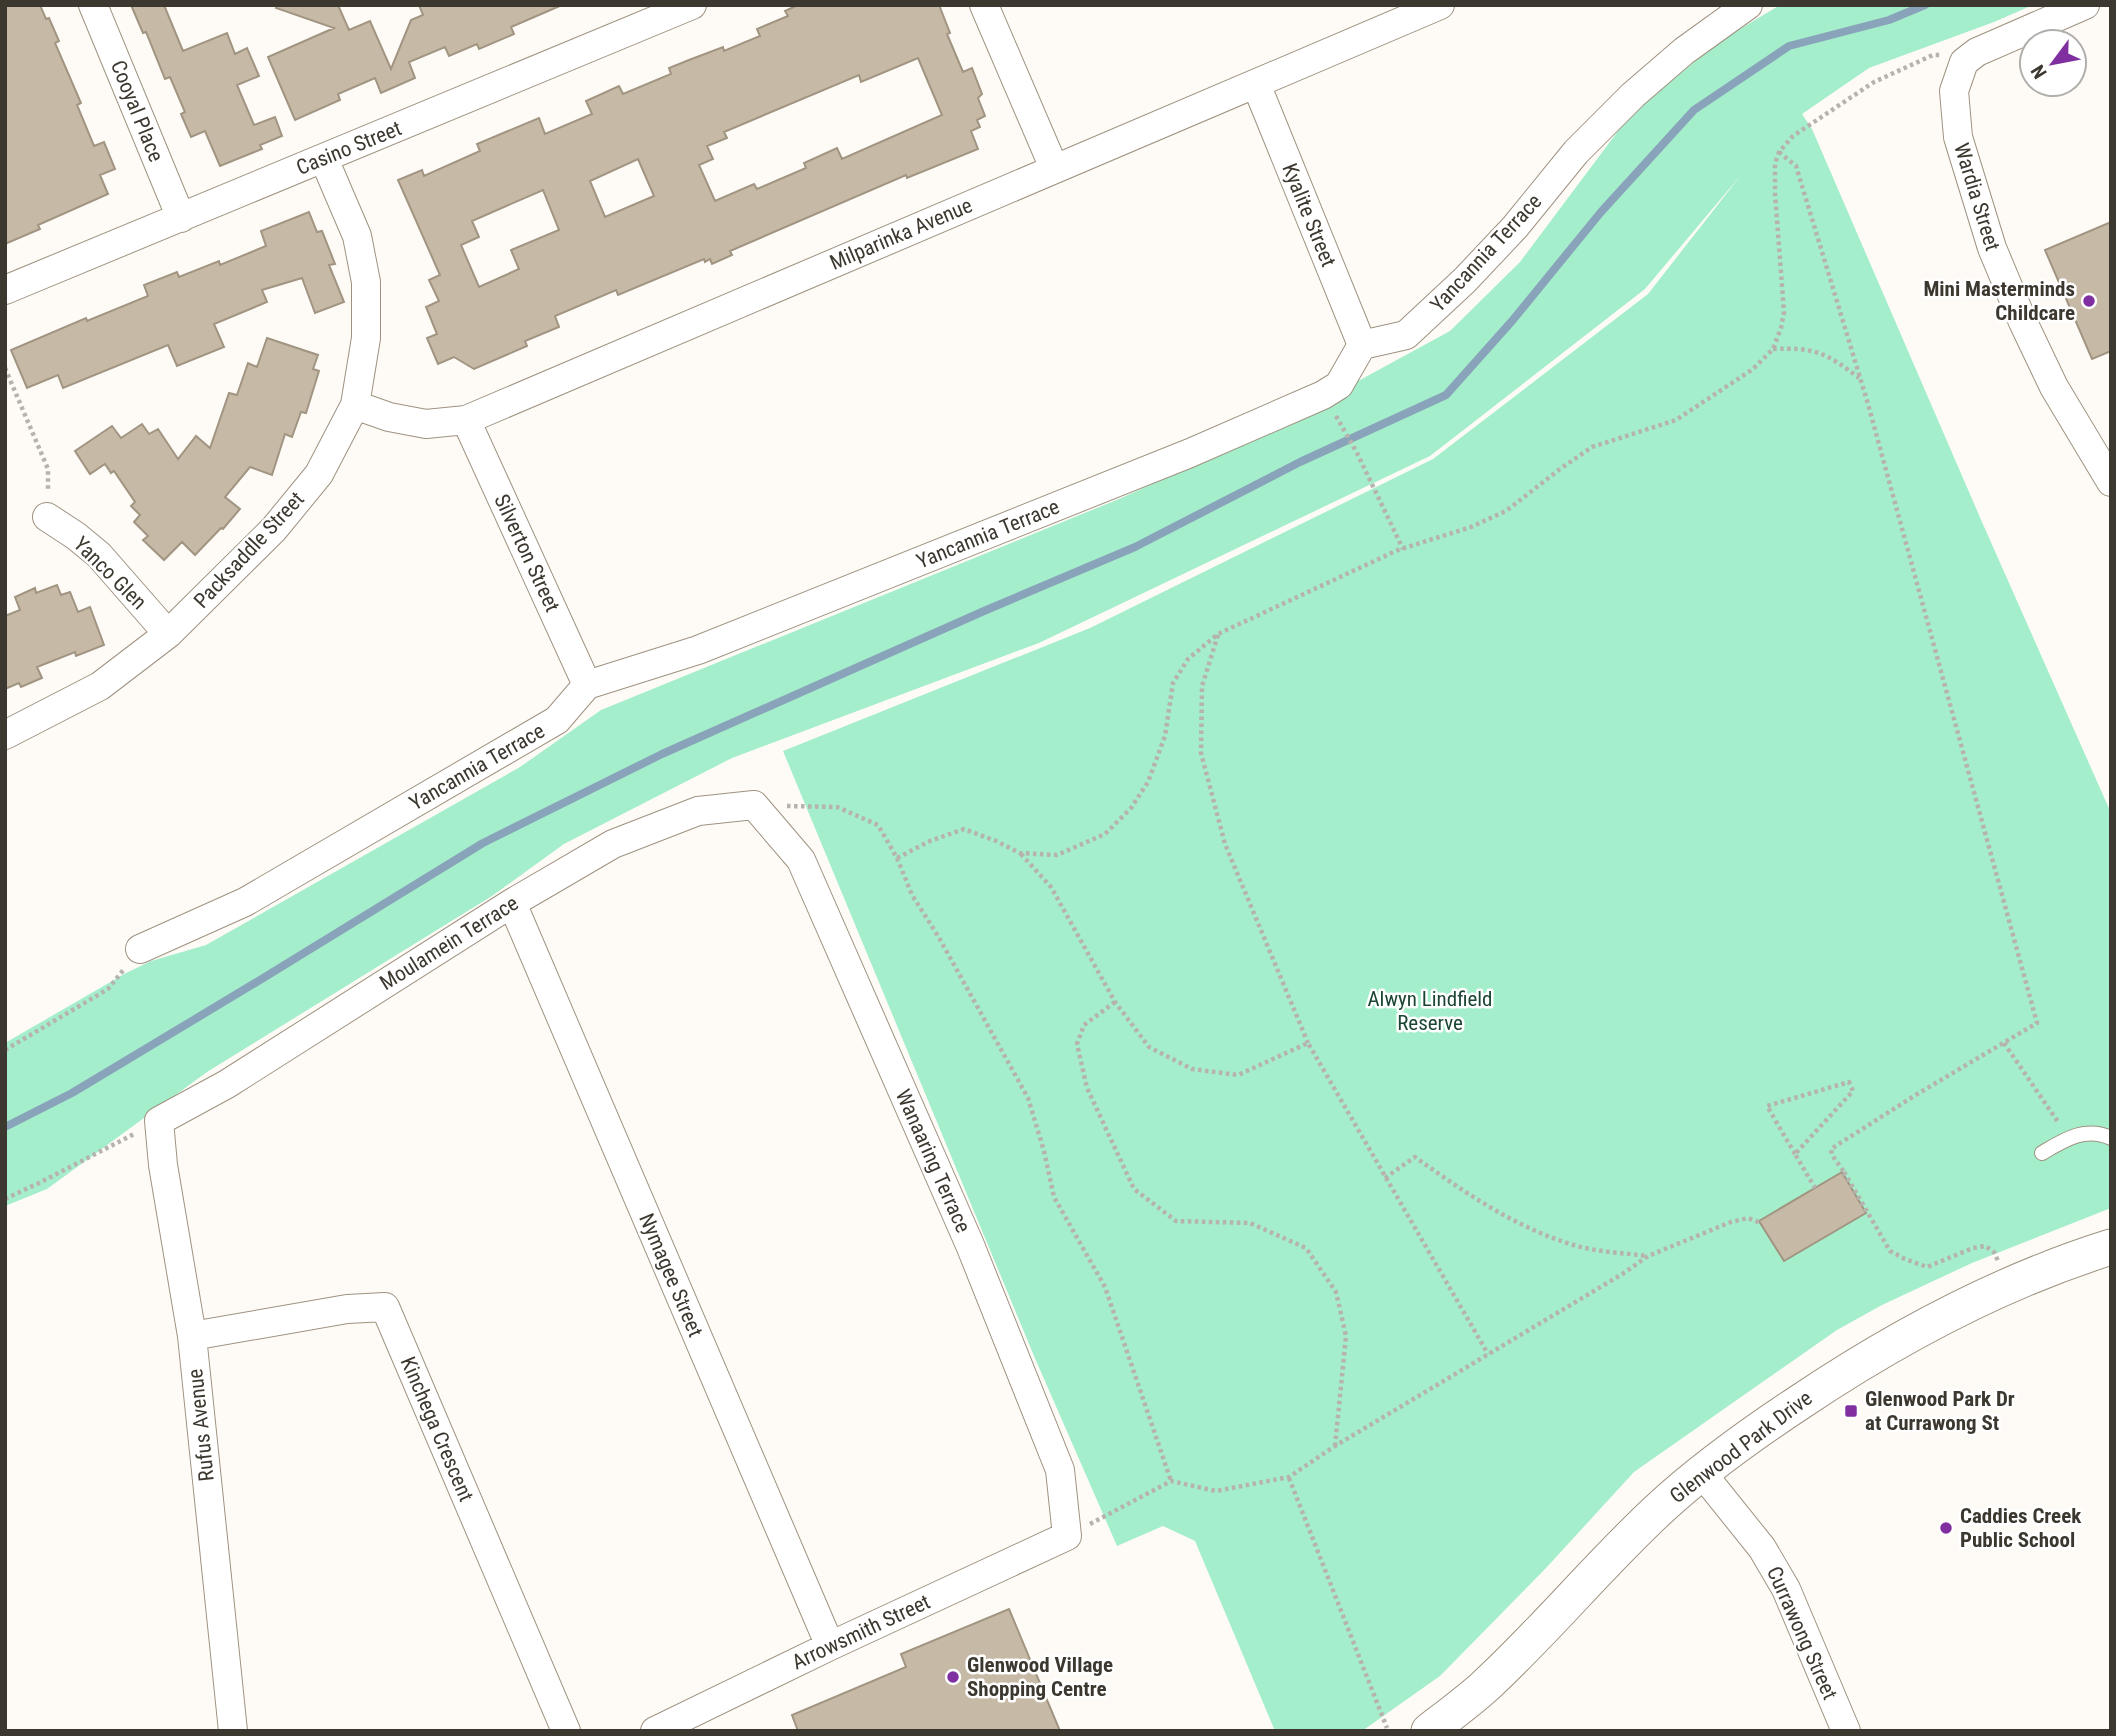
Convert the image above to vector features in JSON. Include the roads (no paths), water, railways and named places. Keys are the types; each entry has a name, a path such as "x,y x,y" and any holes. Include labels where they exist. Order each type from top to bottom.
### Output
{"street":[{"name":"Cooyal Place","path":"93,5 181,218"},
{"name":"Casino Street","path":"5,290 692,5"},
{"path":"984,5 1054,169"},
{"name":"Milparinka Avenue","path":"355,405 389,417 426,424 466,420 1440,5"},
{"name":"Yancannia Terrace","path":"140,948 245,902 556,720 587,685 711,645 1190,453 1323,395 1339,385 1362,345 1406,335 1516,227 1576,152 1633,95 1685,51 1748,5"},
{"name":"Wardia Street","path":"2085,5 1977,52 1964,62 1954,91 1958,137 1992,248 2054,387 2111,482"},
{"name":"Kyalite Street","path":"1256,84 1362,345"},
{"name":"Packsaddle Street","path":"5,736 100,686 168,634 274,529 319,474 355,405 366,338 366,282 357,236 324,159"},
{"name":"Silverton Street","path":"466,420 587,685"},
{"name":"Yanco Glen","path":"47,517 99,555 168,634"},
{"name":"Moulamein Terrace","path":"159,1121 228,1084 512,903 613,844 698,811 754,805"},
{"name":"Wanaaring Terrace","path":"754,805 800,860 970,1245 1060,1470 1067,1536"},
{"name":"Nymagee Street","path":"512,903 830,1646"},
{"name":"Rufus Avenue","path":"159,1121 163,1165 192,1336 233,1731"},
{"name":"Glenwood Park Drive","path":"1429,1731 1482,1689 1656,1512 1701,1472 1761,1428 1833,1380 1951,1312 2008,1285 2111,1247"},
{"name":"Kinchega Crescent","path":"192,1336 347,1309 385,1307 566,1731"},
{"name":"Currawong Street","path":"1701,1472 1762,1548 1786,1589 1846,1731"},
{"name":"Arrowsmith Street","path":"655,1731 1067,1536"}],"lane":[{"path":"2042,1153 2073,1135 2102,1133 2111,1138"}],"waterway":[{"path":"5,1127 72,1093 483,843 662,754 1135,547 1300,462 1446,395 1512,321 1601,212 1694,110 1789,46 1889,20 1925,5"}],"place":[{"name":"Mini Masterminds Childcare","path":"2089,301"},
{"name":"Glenwood Park Dr at Currawong St","path":"1851,1411"},
{"name":"Caddies Creek Public School","path":"1946,1528"},
{"name":"Glenwood Village Shopping Centre","path":"953,1677"}],"park label":[{"name":"Alwyn Lindfield Reserve","path":"1430,1011"}]}
